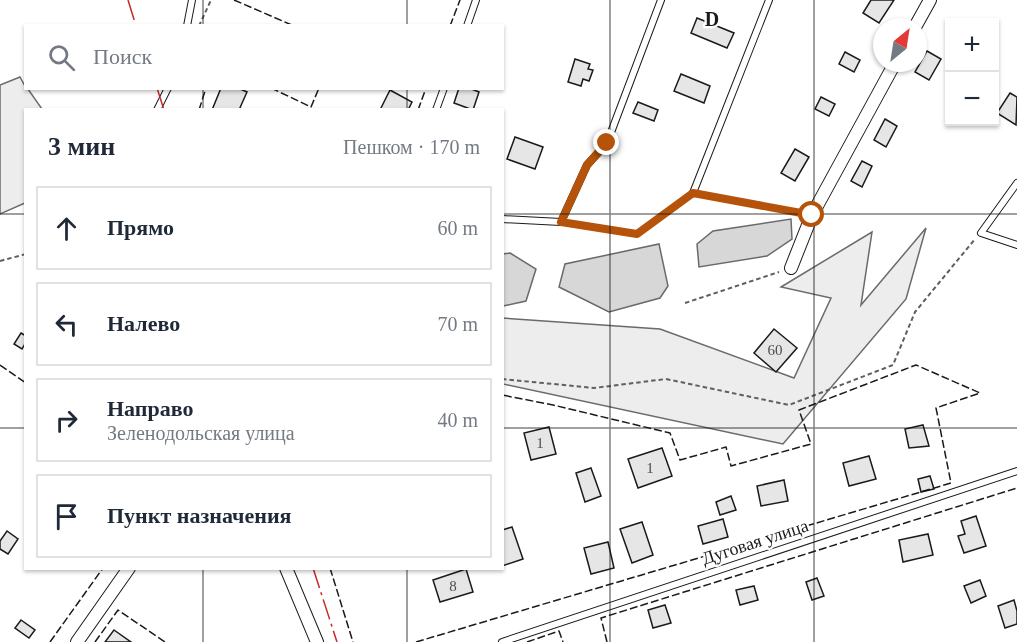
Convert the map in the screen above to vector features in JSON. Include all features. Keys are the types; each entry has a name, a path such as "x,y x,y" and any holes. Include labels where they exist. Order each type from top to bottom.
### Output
{"street":[{"path":"920,18 930,0"},
{"path":"790,268 812,215 890,72"},
{"path":"77,642 128,570"},
{"path":"287,570 317,642"}],"lane":[{"path":"188,24 192,0"},
{"path":"468,24 476,0"},
{"path":"504,219 561,222 587,165 607,143 661,0"},
{"path":"693,193 769,0"},
{"path":"158,108 167,90"},
{"path":"437,108 443,90"},
{"path":"1017,183 981,233 1017,245"},
{"name":"Дуговая улица","path":"502,642 1017,471"}],"path":[{"path":"200,24 211,0"},
{"path":"561,222 637,234 693,193 812,215"},
{"path":"504,379 594,388 666,379 789,405 893,365 915,312 981,233"},
{"path":"0,261 24,255"},
{"path":"685,303 790,268"}],"shaded area":[{"path":"20,77 24,90 29,90 41,108 24,108 24,203 0,214 0,85"},
{"path":"791,219 792,239 767,256 699,267 697,244 713,231"},
{"path":"926,228 906,299 783,444 504,384 504,318 660,329 794,378 831,298 781,287 872,232 861,305"},
{"path":"659,244 668,286 660,298 609,312 559,287 565,264"},
{"path":"510,253 536,269 526,301 504,306 504,254"}],"building":[{"path":"871,0 894,0 882,18 873,19 863,13"},
{"path":"697,18 734,33 727,48 691,33"},
{"path":"927,51 941,59 929,80 915,72 927,72"},
{"path":"845,52 860,60 854,72 839,64"},
{"path":"575,59 590,64 588,69 593,70 589,81 583,79 581,86 568,82"},
{"path":"681,74 710,86 704,103 674,91"},
{"path":"220,90 247,92 240,108 213,108"},
{"path":"390,90 412,102 409,108 381,108"},
{"path":"458,90 479,92 474,108 454,103"},
{"path":"1010,93 1017,97 1016,125 999,114 999,110"},
{"path":"821,97 835,104 829,116 815,109"},
{"path":"638,102 658,110 654,121 633,113"},
{"path":"885,119 897,126 886,147 874,140"},
{"path":"515,137 543,147 535,169 507,159"},
{"path":"795,149 809,157 795,181 781,173"},
{"path":"862,161 872,166 862,187 851,181"},
{"path":"774,329 797,348 776,372 754,353"},
{"path":"21,333 24,335 22,349 14,344"},
{"path":"923,425 929,446 909,448 905,429"},
{"path":"549,427 556,454 531,460 524,433"},
{"path":"662,448 672,476 638,488 628,459"},
{"path":"869,456 876,479 849,486 843,463"},
{"path":"591,468 601,496 585,502 576,473"},
{"path":"930,476 934,489 921,492 918,479"},
{"path":"784,480 788,501 761,506 757,486"},
{"path":"731,496 736,510 720,515 716,502"},
{"path":"976,516 986,546 964,553 958,536 965,534 961,521"},
{"path":"723,519 728,537 703,544 698,526"},
{"path":"642,522 653,555 632,563 620,529"},
{"path":"512,527 523,559 504,565 504,529"},
{"path":"7,531 18,539 8,554 0,549 0,541"},
{"path":"928,534 933,555 903,562 899,540"},
{"path":"608,542 614,568 591,574 584,548"},
{"path":"466,570 473,592 440,602 433,580"},
{"path":"817,578 824,596 812,600 806,582"},
{"path":"980,580 986,596 971,603 964,586"},
{"path":"754,586 758,600 740,605 736,590"},
{"path":"1014,600 1017,624 1005,628 998,606"},
{"path":"665,605 671,623 653,628 648,610"},
{"path":"21,620 35,630 29,638 15,628"},
{"path":"114,630 131,642 105,642"}],"fence":[{"path":"234,0 289,24"},
{"path":"451,24 460,0"},
{"path":"200,108 205,90"},
{"path":"275,90 311,107 318,90"},
{"path":"419,108 425,90"},
{"path":"0,365 24,382"},
{"path":"416,642 951,483 936,408 980,393 916,365 799,410 811,444 731,466 726,447 680,460 670,433 504,395"},
{"path":"607,642 601,618 1017,488"},
{"path":"50,642 102,570"},
{"path":"331,570 353,642"},
{"path":"95,642 118,610 165,642"},
{"path":"527,642 559,631 563,642"}],"power":[{"path":"128,0 135,24"},
{"path":"158,90 163,108"},
{"path":"314,570 337,642"}],"route":[{"path":"607,143 587,165 561,222 637,234 693,193 812,215"}]}
